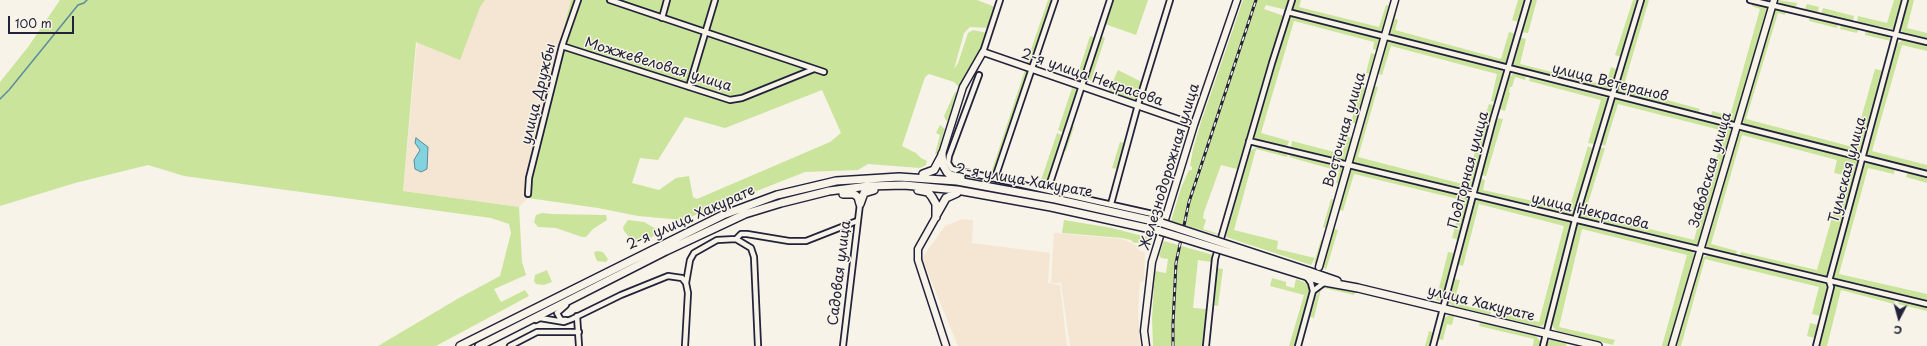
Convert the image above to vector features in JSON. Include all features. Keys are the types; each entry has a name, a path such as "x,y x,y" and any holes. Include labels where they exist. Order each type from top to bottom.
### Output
{"main road":[{"name":"Железнодорожная улица","path":"1146,346 1144,331 1150,274 1164,220 1194,125 1237,0"},
{"name":"Восточная улица","path":"1319,267 1396,0"},
{"name":"Заводская улица","path":"1672,346 1773,2"},
{"name":"2-я улица Некрасова","path":"983,52 1031,70 1194,125"},
{"name":"2-я улица Хакурате","path":"942,154 963,87 983,52"},
{"path":"919,175 934,170 942,154"},
{"path":"942,154 944,169 950,175 994,187"},
{"name":"2-я улица Хакурате","path":"460,346 717,217 751,203 807,186 851,179 919,175 994,187 1164,220"},
{"path":"919,175 959,177"},
{"name":"2-я улица Хакурате","path":"479,346 731,221 781,203 829,191 868,186 916,188 1009,198 1160,231"},
{"path":"916,188 928,192 932,197 936,204 935,219"},
{"path":"731,221 810,199 870,190 916,188 956,194 992,196"},
{"path":"860,204 864,193 870,190"},
{"path":"850,192 858,197 860,204"},
{"path":"946,346 918,260 918,248 946,198 956,194"},
{"name":"улица Хакурате","path":"1164,220 1325,280 1598,346"},
{"name":"улица Хакурате","path":"1160,231 1308,273"},
{"path":"1308,273 1319,267 1325,280"}],"street":[{"name":"улица Дружбы","path":"528,194 529,178 562,46 578,0"},
{"path":"610,0 623,2 662,18 824,72"},
{"path":"662,18 667,0"},
{"path":"689,87 715,0"},
{"path":"983,52 1000,0"},
{"path":"995,178 1055,0"},
{"path":"1048,189 1110,0"},
{"path":"1111,204 1138,106 1170,0"},
{"path":"1206,346 1215,259 1292,0"},
{"name":"Подгорная улица","path":"1433,346 1473,195 1528,0"},
{"path":"1543,346 1575,220 1641,0"},
{"path":"1750,0 1773,2 1927,42"},
{"name":"Тульская улица","path":"1816,346 1831,287 1829,281 1905,0"},
{"name":"улица Ветеранов","path":"1288,12 1927,174"},
{"name":"Можжевеловая улица","path":"562,46 689,87 735,100 814,69"},
{"name":"2-я улица Хакурате","path":"979,75 962,125 955,136 948,162 952,169 1111,204 1164,220"},
{"name":"улица Некрасова","path":"1249,141 1927,304"},
{"name":"Садовая улица","path":"843,346 860,204"},
{"path":"736,239 741,234 747,234 789,241 806,241 857,221"},
{"path":"685,346 688,293 686,283 690,260 694,253 717,240 736,239 752,248 754,257 758,346"},
{"path":"1298,346 1313,291 1308,273"},
{"path":"482,346 540,318 556,322 564,322 620,295 668,276 682,278 686,283"},
{"path":"1313,291 1325,280"},
{"path":"574,318 562,320 557,312 561,308 607,282"},
{"path":"574,318 579,332 579,346"},
{"path":"510,346 537,332 579,332"}],"shaded area":[{"path":"485,0 573,0 528,198 519,207 403,191 417,42 480,7"},
{"path":"962,219 973,220 972,243 1050,253 1048,283 1060,285 1067,346 958,346 922,258 945,226"},
{"path":"1054,233 1122,239 1136,245 1140,251 1145,252 1144,281 1140,282 1138,310 1140,346 1070,346 1061,283 1051,283"}],"green space":[{"path":"60,0 485,0 480,7 460,60 416,42 403,191 519,207 522,262 526,275 494,289 501,302 525,290 529,296 436,346 378,346 459,298 500,276 511,233 509,224 491,218 184,176 148,165 75,183 0,206 0,82 28,47"},
{"path":"571,0 977,0 995,7 989,28 970,27 964,33 954,69 958,63 968,33 973,30 987,33 982,50 962,84 958,86 954,82 929,74 925,77 902,146 916,153 927,161 926,165 920,168 868,164 858,170 805,172 683,220 638,216 598,208 528,198 558,69 554,68","holes":["822,90 841,133 830,142 697,199 693,197 689,176 676,178 659,190 632,183 640,158 658,160 685,117 725,128"]},
{"path":"1048,0 1054,0 1032,65 1026,64"},
{"path":"1113,0 1148,0 1136,35 1105,24"},
{"path":"1243,0 1290,0 1287,10 1266,5 1264,9 1284,16 1237,169 1221,165 1204,212 1203,218 1206,220 1203,229 1219,234 1218,235 1171,221 1181,188 1189,170 1192,170 1192,167 1190,166 1193,149 1201,122"},
{"path":"1294,0 1301,0 1299,7 1379,27 1386,5 1391,6 1383,31 1380,33 1292,11"},
{"path":"1518,0 1526,0 1519,22 1512,20"},
{"path":"1530,0 1537,0 1528,33 1521,32"},
{"path":"1633,0 1639,0 1621,57 1615,55"},
{"path":"1644,0 1649,0 1623,88 1700,109 1698,113 1618,92 1617,89"},
{"path":"1778,0 1797,3 1796,8 1781,4"},
{"path":"1894,0 1903,0 1896,26 1893,29 1857,22 1858,16 1887,23"},
{"path":"1908,0 1914,0 1907,28 1927,33 1927,39 1903,33 1901,30"},
{"path":"1752,2 1768,8 1737,118 1731,122 1711,116 1712,111 1730,116 1760,9 1752,6"},
{"path":"1807,4 1819,7 1818,13 1805,9"},
{"path":"1823,8 1854,16 1853,21 1821,14"},
{"path":"1777,9 1786,10 1785,15 1778,13 1746,119 1853,147 1875,69 1884,71 1867,133 1865,133 1861,149 1863,149 1859,153 1747,125 1743,122 1742,118 1771,15"},
{"path":"1395,13 1395,19 1398,20 1395,30 1501,59 1509,32 1516,34 1505,65 1393,36 1389,32"},
{"path":"1292,15 1375,36 1379,39 1380,43 1378,51 1373,49 1374,42 1294,21 1261,133 1289,141 1287,147 1256,139 1253,135 1288,18"},
{"path":"1810,16 1838,23 1837,28 1809,21"},
{"path":"1841,24 1859,28 1857,33 1840,29"},
{"path":"1866,30 1887,35 1891,41 1865,35"},
{"path":"1090,36 1096,38 1082,82 1076,80"},
{"path":"1101,36 1105,38 1091,81 1087,79"},
{"path":"1519,37 1526,39 1520,64 1564,75 1563,80 1512,67"},
{"path":"1903,39 1927,45 1927,51 1902,45 1872,151 1927,165 1927,172 1873,158 1867,154 1896,45"},
{"path":"1390,41 1501,69 1504,74 1496,102 1491,101 1497,74 1391,46 1382,75 1377,73 1386,43"},
{"path":"1371,53 1377,55 1371,74 1366,73"},
{"path":"1611,67 1618,70 1612,88 1609,91 1569,82 1570,77 1606,85"},
{"path":"1025,70 1029,71 993,176 990,176"},
{"path":"1118,70 1142,82 1137,102 1108,92"},
{"path":"1514,73 1526,76 1525,80 1515,77 1512,87 1510,87 1510,93 1505,111 1499,109 1509,77"},
{"path":"1530,77 1608,98 1594,144 1588,143 1601,100 1529,81"},
{"path":"1373,86 1378,87 1358,157 1466,185 1484,119 1492,121 1473,189 1464,191 1354,163 1352,159"},
{"path":"1361,87 1367,88 1357,124 1351,122"},
{"path":"1072,88 1079,90 1065,133 1058,130"},
{"path":"955,92 957,93 950,119 946,121 944,116"},
{"path":"1616,99 1621,99 1725,126 1733,131 1700,242 1697,246 1695,247 1580,217 1579,214 1599,148 1605,148 1585,213 1694,240 1724,131 1618,104 1605,146 1601,144 1611,108"},
{"path":"1489,104 1496,106 1493,118 1485,116"},
{"path":"1497,118 1503,119 1486,176 1481,175"},
{"path":"940,125 945,129 937,154 935,154 940,135 936,133"},
{"path":"1072,126 1074,127 1066,151 1064,151"},
{"path":"1742,130 1858,160 1858,169 1826,277 1739,257 1741,252 1817,270 1844,175 1834,173 1837,160 1742,135 1711,244 1737,251 1736,256 1707,247 1705,243 1738,134"},
{"path":"1057,133 1064,136 1047,186 1040,183"},
{"path":"1347,136 1353,138 1347,158 1343,160 1291,147 1292,141 1342,154"},
{"path":"1120,142 1125,143 1117,169 1112,168"},
{"path":"1259,146 1288,152 1287,157 1256,149 1234,230 1278,241 1277,249 1315,258 1311,265 1226,237 1250,151"},
{"path":"1588,146 1593,149 1573,216 1479,194 1477,191 1480,178 1485,180 1483,190 1569,209"},
{"path":"1291,153 1339,165 1343,170 1340,184 1336,183 1339,171 1289,157"},
{"path":"1868,162 1895,168 1894,174 1868,168 1839,274 1927,294 1927,301 1833,278 1833,272 1864,165"},
{"path":"1353,168 1465,196 1469,202 1459,240 1452,238 1462,200 1354,174 1343,211 1338,209 1350,170"},
{"path":"1908,171 1927,176 1927,183 1906,177"},
{"path":"1331,199 1335,200 1328,229 1323,227"},
{"path":"1478,199 1566,219 1571,223 1547,321 1542,326 1538,327 1503,318 1504,314 1539,322 1564,226 1479,204 1463,266 1457,264 1473,203"},
{"path":"542,213 606,215 607,220 593,229 586,237 582,237 556,228 538,227 534,222 536,215"},
{"path":"628,220 644,222 658,230 654,236 635,244 624,231 623,227"},
{"path":"1064,220 1112,228 1154,239 1148,242 1134,243 1131,240 1122,238 1062,233"},
{"path":"1577,224 1583,224 1693,251 1695,257 1669,346 1662,346 1687,255 1582,229 1559,327 1615,340 1613,345 1557,331 1553,327 1553,319 1567,258"},
{"path":"1333,229 1338,230 1326,270 1323,266"},
{"path":"1321,240 1324,240 1318,264 1314,263"},
{"path":"1164,241 1213,255 1212,262 1198,260 1193,308 1206,309 1203,346 1153,346 1152,318 1155,271 1166,273 1168,259 1161,258 1159,255"},
{"path":"596,251 603,252 608,259 606,262 597,261 594,253"},
{"path":"1448,252 1454,253 1443,298 1439,301 1436,300"},
{"path":"1708,255 1825,284 1828,289 1821,316 1812,314 1819,287 1705,259 1681,346 1676,346 1701,258"},
{"path":"1218,268 1223,269 1218,306 1214,305"},
{"path":"547,270 552,282 544,285 536,284 534,281 535,275"},
{"path":"1272,278 1286,282 1286,286 1294,288 1296,279 1306,283 1310,289 1295,346 1289,346 1304,295 1270,286"},
{"path":"1454,279 1460,280 1454,303 1491,312 1490,315 1453,306 1449,303 1448,300"},
{"path":"1838,285 1895,298 1894,304 1841,290 1827,346 1819,346 1833,288"},
{"path":"1325,286 1355,292 1354,295 1320,287"},
{"path":"1321,289 1314,318 1310,317 1316,296"},
{"path":"1899,299 1927,306 1927,311 1898,304"},
{"path":"1449,315 1454,316 1452,325 1447,324 1443,340 1438,339 1443,319"},
{"path":"1480,322 1536,336 1540,341 1540,346 1533,346 1534,339 1479,326"},
{"path":"1810,323 1818,325 1815,338 1807,336"},
{"path":"1429,331 1434,333 1431,346 1425,346"},
{"path":"1550,340 1566,343 1566,346 1546,346"}],"water":[{"path":"416,138 428,147 427,169 421,172 415,169 414,160 420,150 415,143"}],"waterway":[{"path":"0,99 78,5 87,0"}],"railway":[{"path":"1173,346 1176,263 1189,202 1256,0"}]}
